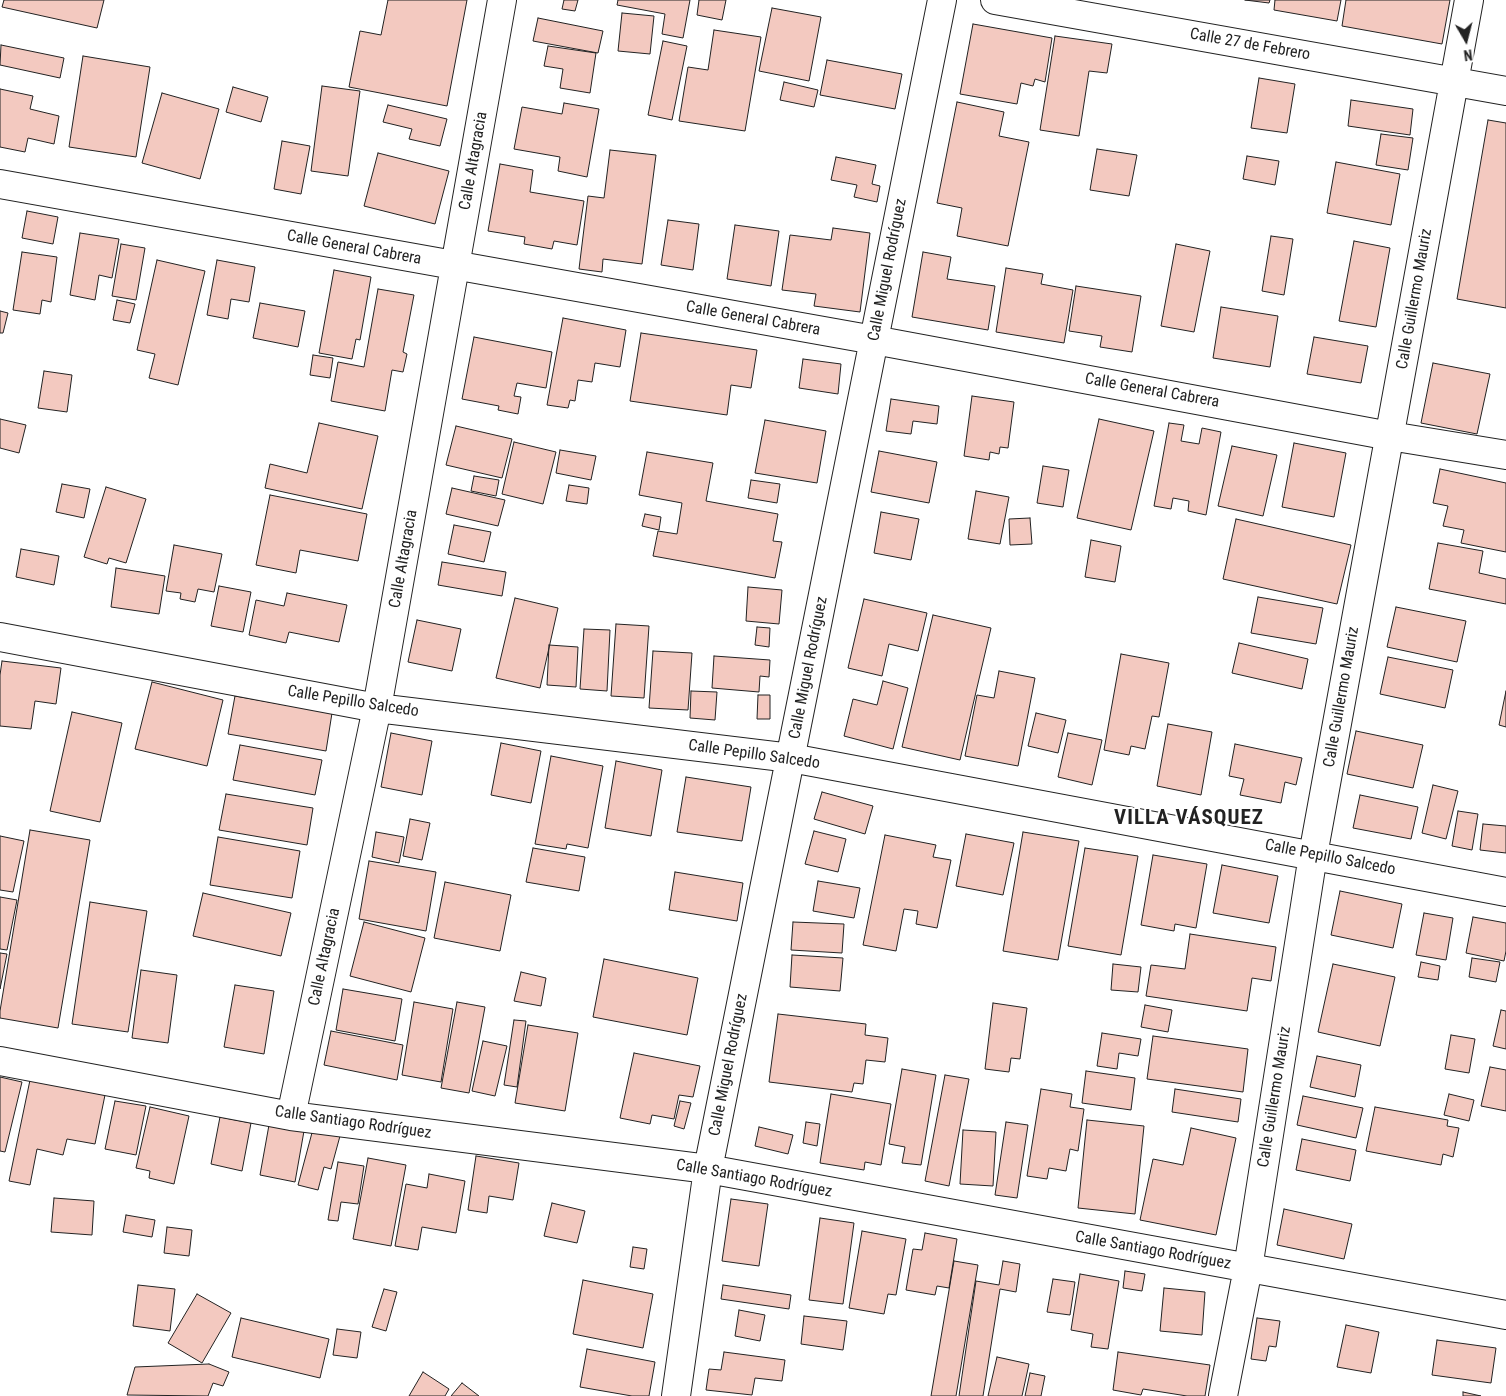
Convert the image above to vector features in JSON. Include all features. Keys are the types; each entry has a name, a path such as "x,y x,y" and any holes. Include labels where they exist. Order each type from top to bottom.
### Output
{"street":[{"name":"Calle Altagracia","path":"291,1116 377,708 502,0"},
{"name":"Calle Miguel Rodríguez","path":"676,1396 708,1169 942,0"},
{"name":"Calle 27 de Febrero","path":"994,0 1506,92"},
{"name":"Calle Guillermo Mauriz","path":"1223,1396 1248,1268 1313,855 1469,0"},
{"name":"Calle General Cabrera","path":"0,184 874,340 1390,436 1506,455"},
{"name":"Calle Pepillo Salcedo","path":"0,637 377,708 791,758 1506,892"},
{"name":"Calle Santiago Rodríguez","path":"0,1061 291,1116 708,1169 1506,1315"}],"building":[{"path":"4,0 104,0 97,28 2,7"},
{"path":"388,0 467,0 447,106 349,87 360,31 381,35"},
{"path":"564,0 578,0 575,11 562,9"},
{"path":"618,0 690,0 683,38 662,34 665,14 617,5"},
{"path":"699,0 726,0 722,20 697,15"},
{"path":"1245,0 1270,0 1269,3"},
{"path":"1275,0 1341,0 1337,21 1274,10"},
{"path":"1346,0 1450,0 1442,44 1342,26"},
{"path":"772,8 821,17 809,81 759,71"},
{"path":"622,13 654,16 650,54 618,51"},
{"path":"538,18 603,31 598,53 533,41"},
{"path":"973,24 1052,38 1045,82 1035,79 1033,86 1021,83 1017,104 960,94"},
{"path":"714,30 761,37 745,131 679,121 688,67 708,70"},
{"path":"1055,36 1112,44 1107,73 1089,71 1079,136 1040,130"},
{"path":"663,41 687,46 672,120 648,115"},
{"path":"1,45 64,58 60,78 0,65"},
{"path":"548,46 596,53 590,93 560,88 563,69 544,66"},
{"path":"83,56 150,67 136,157 69,147"},
{"path":"827,60 902,74 895,109 820,95"},
{"path":"1259,78 1295,84 1287,133 1251,128"},
{"path":"784,82 818,90 814,107 780,100"},
{"path":"322,86 360,91 348,176 311,171"},
{"path":"233,87 268,97 261,122 226,112"},
{"path":"0,89 33,96 30,109 59,116 54,144 28,138 25,152 0,147"},
{"path":"162,93 219,109 200,179 142,163"},
{"path":"1351,100 1413,109 1410,135 1348,126"},
{"path":"957,102 1004,112 999,136 1029,142 1008,246 957,236 962,208 937,203"},
{"path":"564,103 599,109 587,177 558,171 560,157 514,149 522,107 562,114"},
{"path":"388,105 447,119 440,146 409,139 412,129 383,122"},
{"path":"1488,120 1506,123 1506,308 1457,299"},
{"path":"1381,134 1413,138 1408,170 1376,165"},
{"path":"282,141 310,146 301,194 274,189"},
{"path":"1097,149 1137,155 1129,196 1090,190"},
{"path":"610,150 656,155 642,264 603,259 602,272 579,269 588,196 604,198"},
{"path":"378,153 449,171 435,224 364,206"},
{"path":"1247,156 1279,161 1275,185 1243,179"},
{"path":"836,157 876,165 872,184 880,186 877,202 854,197 857,185 831,180"},
{"path":"1336,162 1400,174 1391,225 1327,213"},
{"path":"500,164 533,170 530,192 584,201 577,245 554,241 552,249 524,244 525,237 488,231"},
{"path":"27,211 58,217 53,244 22,238"},
{"path":"668,220 699,224 693,270 661,265"},
{"path":"735,225 779,231 771,286 727,279"},
{"path":"833,228 870,233 860,312 814,306 816,294 782,290 790,235 831,240"},
{"path":"80,233 119,239 112,278 99,275 95,300 70,295"},
{"path":"1271,236 1293,239 1284,295 1262,291"},
{"path":"1354,241 1390,248 1376,327 1339,321"},
{"path":"121,244 145,248 136,300 112,296"},
{"path":"1176,244 1210,251 1194,332 1161,326"},
{"path":"22,252 57,257 51,302 42,300 40,314 13,310"},
{"path":"923,252 951,257 947,279 995,286 988,330 912,317"},
{"path":"157,260 205,271 178,385 149,378 155,354 137,350"},
{"path":"217,260 255,267 249,302 231,299 228,319 207,315"},
{"path":"1006,268 1043,274 1041,284 1073,290 1064,343 996,332"},
{"path":"334,270 371,277 360,340 356,339 352,359 319,353"},
{"path":"1076,286 1141,296 1132,352 1100,347 1102,336 1069,331"},
{"path":"378,289 414,295 403,352 407,354 403,372 392,370 385,411 331,401 338,362 364,367"},
{"path":"117,300 135,304 130,323 113,320"},
{"path":"260,303 305,311 298,347 253,338"},
{"path":"1221,307 1278,316 1270,367 1213,358"},
{"path":"0,311 8,313 3,333 0,333"},
{"path":"563,318 626,330 620,367 595,363 592,382 578,380 575,401 570,400 568,408 547,405"},
{"path":"641,333 757,350 751,388 731,385 727,415 630,401"},
{"path":"474,337 552,352 546,388 517,383 514,396 521,397 518,414 498,410 499,406 462,399"},
{"path":"1314,337 1368,346 1361,383 1307,374"},
{"path":"313,355 333,358 330,378 310,375"},
{"path":"803,359 841,364 838,394 799,388"},
{"path":"1433,363 1490,374 1477,434 1421,423"},
{"path":"44,371 72,375 67,412 38,408"},
{"path":"972,396 1014,402 1008,448 1000,447 999,454 990,452 989,460 964,456"},
{"path":"891,399 939,406 937,424 913,421 911,434 886,431"},
{"path":"0,419 26,425 19,453 0,448"},
{"path":"1099,419 1154,431 1131,530 1077,518"},
{"path":"765,420 826,431 817,483 755,473"},
{"path":"319,423 378,436 362,509 265,488 270,464 307,473"},
{"path":"1169,423 1184,425 1181,441 1199,444 1202,428 1221,432 1206,515 1188,511 1189,501 1173,498 1171,509 1154,506"},
{"path":"456,426 512,439 502,478 446,465"},
{"path":"514,442 556,452 543,504 502,494"},
{"path":"1294,443 1346,453 1334,517 1282,507"},
{"path":"1232,446 1277,455 1263,516 1218,506"},
{"path":"560,450 596,456 591,480 556,473"},
{"path":"879,451 937,462 929,503 871,492"},
{"path":"647,452 713,463 706,501 778,514 773,541 782,542 775,578 653,556 658,531 677,534 682,503 639,495"},
{"path":"1043,466 1069,470 1063,507 1037,503"},
{"path":"1440,469 1506,483 1506,552 1461,543 1464,530 1443,526 1448,506 1433,503"},
{"path":"474,476 499,480 496,496 471,491"},
{"path":"751,480 780,484 777,503 748,498"},
{"path":"62,484 90,489 84,518 56,512"},
{"path":"569,485 589,488 587,504 566,501"},
{"path":"106,487 146,499 126,563 109,558 107,564 84,557"},
{"path":"452,488 505,500 498,526 446,514"},
{"path":"976,491 1009,497 1000,544 968,539"},
{"path":"270,495 367,514 358,561 300,550 296,573 256,565"},
{"path":"881,512 919,519 911,560 874,553"},
{"path":"645,514 661,517 659,530 642,526"},
{"path":"1030,518 1032,544 1010,545 1009,519"},
{"path":"1236,519 1351,545 1337,604 1223,579"},
{"path":"454,525 491,532 484,562 448,554"},
{"path":"1091,540 1121,546 1115,582 1085,577"},
{"path":"1438,543 1483,551 1479,573 1506,579 1506,604 1429,589"},
{"path":"174,545 222,554 214,592 198,589 195,602 180,599 181,593 166,591"},
{"path":"21,549 59,556 54,585 16,577"},
{"path":"442,562 506,572 502,596 438,585"},
{"path":"116,568 165,576 159,614 111,607"},
{"path":"219,586 251,592 243,632 211,626"},
{"path":"748,587 782,590 779,624 746,621"},
{"path":"287,593 347,605 339,642 289,632 286,643 249,635 256,600 284,606"},
{"path":"1258,597 1323,608 1316,644 1251,633"},
{"path":"515,598 558,608 540,688 496,678"},
{"path":"864,599 927,613 918,651 889,644 882,676 848,668"},
{"path":"1396,607 1466,621 1457,662 1387,647"},
{"path":"933,615 991,628 960,760 902,747"},
{"path":"417,620 461,629 452,671 408,662"},
{"path":"616,624 649,626 644,698 611,696"},
{"path":"757,627 770,628 769,647 755,645"},
{"path":"584,629 610,630 607,691 580,689"},
{"path":"1239,643 1308,659 1302,689 1232,673"},
{"path":"549,645 578,647 576,687 547,685"},
{"path":"653,651 692,653 688,710 649,708"},
{"path":"1121,654 1169,663 1159,717 1152,716 1145,749 1131,746 1129,755 1104,750"},
{"path":"714,656 770,660 769,677 760,676 759,692 712,688"},
{"path":"1388,657 1453,670 1445,708 1380,694"},
{"path":"2,661 61,668 56,704 35,701 31,729 0,726 0,675"},
{"path":"999,671 1035,678 1018,766 965,756 977,695 994,698"},
{"path":"883,681 908,688 893,749 844,736 853,699 877,705"},
{"path":"152,682 223,700 207,766 135,749"},
{"path":"691,691 717,692 715,720 690,718"},
{"path":"1506,691 1506,727 1499,725"},
{"path":"758,695 770,695 770,719 757,719"},
{"path":"235,696 332,713 326,751 228,734"},
{"path":"72,712 122,723 100,822 50,811"},
{"path":"1036,713 1066,720 1058,753 1028,746"},
{"path":"1168,724 1212,732 1201,795 1157,786"},
{"path":"1356,731 1423,745 1413,788 1347,774"},
{"path":"391,733 432,741 422,795 381,787"},
{"path":"1068,733 1102,740 1092,785 1058,777"},
{"path":"501,743 541,751 531,803 491,795"},
{"path":"1235,744 1302,758 1296,785 1285,782 1281,803 1240,795 1244,779 1229,776"},
{"path":"240,745 322,760 315,795 233,780"},
{"path":"551,756 603,766 588,848 567,844 566,849 535,844"},
{"path":"616,761 662,770 651,836 605,828"},
{"path":"686,777 751,787 742,841 677,832"},
{"path":"1433,785 1458,791 1446,839 1422,833"},
{"path":"822,792 873,806 865,834 814,819"},
{"path":"226,794 313,808 307,845 219,830"},
{"path":"1360,795 1418,807 1411,839 1353,828"},
{"path":"1458,811 1478,814 1472,850 1452,846"},
{"path":"410,819 430,823 422,860 403,856"},
{"path":"1483,824 1506,826 1506,853 1480,850"},
{"path":"30,830 90,840 58,1028 0,1018"},
{"path":"814,831 846,839 838,872 805,864"},
{"path":"376,832 404,837 399,863 372,857"},
{"path":"1023,832 1079,841 1058,960 1003,951"},
{"path":"966,834 1014,843 1003,895 956,886"},
{"path":"885,835 936,845 933,857 951,860 937,928 916,924 918,911 904,909 896,951 863,945"},
{"path":"0,836 24,841 13,892 0,890"},
{"path":"218,837 300,851 292,898 210,885"},
{"path":"533,848 585,857 579,891 526,882"},
{"path":"1085,848 1138,856 1121,955 1068,946"},
{"path":"1153,855 1207,864 1196,928 1175,924 1174,931 1141,925"},
{"path":"369,861 436,872 426,931 359,919"},
{"path":"1222,865 1278,876 1269,923 1213,913"},
{"path":"675,872 743,883 737,921 669,910"},
{"path":"818,881 860,888 854,918 813,911"},
{"path":"445,882 511,895 500,951 434,938"},
{"path":"1340,891 1402,904 1393,948 1331,935"},
{"path":"203,893 291,913 281,956 193,936"},
{"path":"0,897 17,900 7,950 0,949"},
{"path":"90,902 147,911 128,1032 72,1024"},
{"path":"1424,913 1453,918 1446,960 1416,955"},
{"path":"1473,917 1506,923 1504,961 1466,953"},
{"path":"364,922 425,938 411,992 350,976"},
{"path":"793,922 844,924 842,953 791,950"},
{"path":"1190,934 1276,947 1271,981 1252,978 1247,1011 1146,996 1151,965 1185,969"},
{"path":"0,953 7,954 0,989"},
{"path":"792,955 843,958 840,991 790,987"},
{"path":"1472,958 1500,962 1496,982 1469,977"},
{"path":"604,959 698,978 687,1035 593,1017"},
{"path":"1421,962 1440,966 1438,980 1418,977"},
{"path":"1113,964 1141,967 1138,992 1111,990"},
{"path":"1333,964 1395,977 1380,1046 1318,1032"},
{"path":"141,970 177,975 168,1043 132,1038"},
{"path":"521,972 546,978 541,1006 514,1001"},
{"path":"235,985 274,991 264,1054 224,1047"},
{"path":"343,989 402,999 395,1041 336,1030"},
{"path":"414,1002 453,1009 441,1082 402,1075"},
{"path":"457,1002 485,1007 469,1093 441,1088"},
{"path":"993,1003 1027,1008 1020,1059 1011,1058 1009,1072 985,1069"},
{"path":"1145,1005 1172,1010 1168,1032 1141,1027"},
{"path":"1501,1010 1506,1011 1506,1049 1493,1046"},
{"path":"778,1014 866,1024 865,1035 888,1038 885,1062 866,1060 863,1084 854,1083 852,1092 769,1082"},
{"path":"514,1020 526,1021 517,1087 504,1085"},
{"path":"528,1025 578,1033 565,1111 515,1103"},
{"path":"331,1031 403,1045 397,1080 324,1065"},
{"path":"1102,1033 1141,1039 1138,1056 1119,1053 1117,1069 1097,1066"},
{"path":"1451,1035 1475,1039 1469,1073 1445,1069"},
{"path":"1153,1036 1248,1049 1243,1092 1147,1079"},
{"path":"483,1041 507,1046 495,1096 472,1091"},
{"path":"634,1053 700,1066 693,1097 679,1095 674,1119 652,1115 650,1124 620,1118"},
{"path":"1317,1056 1361,1065 1355,1097 1310,1087"},
{"path":"1490,1067 1506,1070 1506,1111 1481,1106"},
{"path":"902,1069 936,1075 921,1165 902,1163 905,1147 889,1144"},
{"path":"1086,1071 1135,1078 1131,1110 1082,1103"},
{"path":"945,1075 969,1079 949,1186 925,1181"},
{"path":"0,1077 22,1082 5,1152 0,1151"},
{"path":"30,1080 105,1095 95,1144 67,1139 63,1155 37,1149 30,1185 9,1181"},
{"path":"1041,1089 1072,1094 1070,1107 1084,1109 1078,1151 1070,1149 1066,1171 1049,1168 1047,1179 1027,1176"},
{"path":"1175,1089 1241,1099 1238,1122 1172,1112"},
{"path":"831,1094 891,1104 881,1165 865,1162 864,1170 820,1163"},
{"path":"1449,1094 1474,1100 1469,1121 1444,1115"},
{"path":"1303,1096 1363,1108 1356,1138 1297,1125"},
{"path":"115,1101 146,1106 136,1155 105,1149"},
{"path":"680,1101 691,1103 684,1129 674,1126"},
{"path":"150,1107 189,1116 174,1184 149,1178 150,1171 136,1168"},
{"path":"1375,1107 1448,1120 1447,1126 1459,1128 1453,1157 1443,1154 1441,1165 1366,1151"},
{"path":"220,1117 251,1123 242,1171 211,1164"},
{"path":"1087,1120 1144,1126 1135,1214 1078,1208"},
{"path":"806,1122 820,1124 817,1146 803,1143"},
{"path":"1006,1122 1028,1125 1017,1198 995,1195"},
{"path":"269,1125 304,1131 295,1182 260,1175"},
{"path":"759,1127 793,1135 788,1154 755,1146"},
{"path":"1191,1128 1236,1138 1216,1235 1140,1220 1153,1159 1183,1165"},
{"path":"313,1129 340,1136 331,1169 324,1167 318,1190 298,1185"},
{"path":"963,1130 996,1132 993,1186 960,1184"},
{"path":"1302,1139 1356,1150 1350,1181 1296,1170"},
{"path":"476,1156 519,1163 513,1200 489,1196 487,1213 468,1210"},
{"path":"368,1158 406,1165 391,1246 353,1239"},
{"path":"338,1162 364,1166 358,1204 341,1202 338,1221 328,1220"},
{"path":"429,1174 465,1181 456,1233 422,1227 418,1250 395,1246 406,1184 427,1188"},
{"path":"54,1198 94,1201 92,1235 51,1232"},
{"path":"731,1199 768,1204 759,1266 722,1261"},
{"path":"552,1203 585,1211 577,1243 544,1236"},
{"path":"1284,1209 1352,1224 1344,1259 1277,1245"},
{"path":"126,1215 155,1220 152,1237 123,1232"},
{"path":"820,1218 854,1223 843,1304 809,1300"},
{"path":"167,1227 192,1230 189,1256 164,1253"},
{"path":"862,1231 906,1239 896,1295 888,1294 884,1314 849,1308"},
{"path":"925,1233 957,1239 949,1288 937,1286 935,1295 906,1290 913,1249 922,1250"},
{"path":"633,1247 647,1249 644,1269 630,1267"},
{"path":"954,1261 978,1265 956,1396 931,1396"},
{"path":"1003,1261 1020,1264 1016,1292 1000,1289 983,1396 959,1396 976,1281 999,1285"},
{"path":"1125,1271 1145,1274 1142,1291 1123,1288"},
{"path":"1080,1274 1119,1281 1108,1349 1091,1347 1093,1334 1071,1330"},
{"path":"1053,1279 1075,1282 1070,1315 1047,1312"},
{"path":"583,1280 653,1294 643,1348 573,1334"},
{"path":"138,1285 175,1289 170,1331 133,1326"},
{"path":"723,1285 791,1295 789,1309 721,1299"},
{"path":"1164,1288 1205,1292 1202,1335 1160,1331"},
{"path":"384,1289 397,1292 386,1331 372,1327"},
{"path":"197,1294 231,1313 202,1363 168,1343"},
{"path":"739,1310 765,1315 760,1341 735,1336"},
{"path":"804,1316 847,1321 843,1350 801,1344"},
{"path":"241,1318 329,1339 320,1378 232,1357"},
{"path":"1257,1318 1280,1321 1276,1347 1269,1346 1266,1361 1251,1359"},
{"path":"1346,1325 1379,1332 1371,1373 1337,1367"},
{"path":"337,1329 361,1332 357,1358 333,1355"},
{"path":"1437,1340 1496,1348 1491,1383 1432,1375"},
{"path":"587,1349 655,1362 649,1396 632,1396 580,1387"},
{"path":"724,1352 785,1360 782,1381 755,1378 752,1395 706,1390 709,1369 721,1370"},
{"path":"1118,1352 1210,1365 1205,1396 1187,1396 1143,1389 1141,1395 1113,1390"},
{"path":"997,1357 1029,1364 1022,1396 988,1396"},
{"path":"209,1364 229,1372 223,1386 213,1383 208,1396 127,1395 135,1367"},
{"path":"423,1372 449,1389 445,1396 409,1396"},
{"path":"1030,1373 1045,1376 1041,1396 1025,1396"},
{"path":"462,1383 479,1396 451,1396"},
{"path":"1463,1392 1481,1396 1463,1396"}],"district":[{"name":"VILLA VÁSQUEZ","path":"1189,819"}]}
